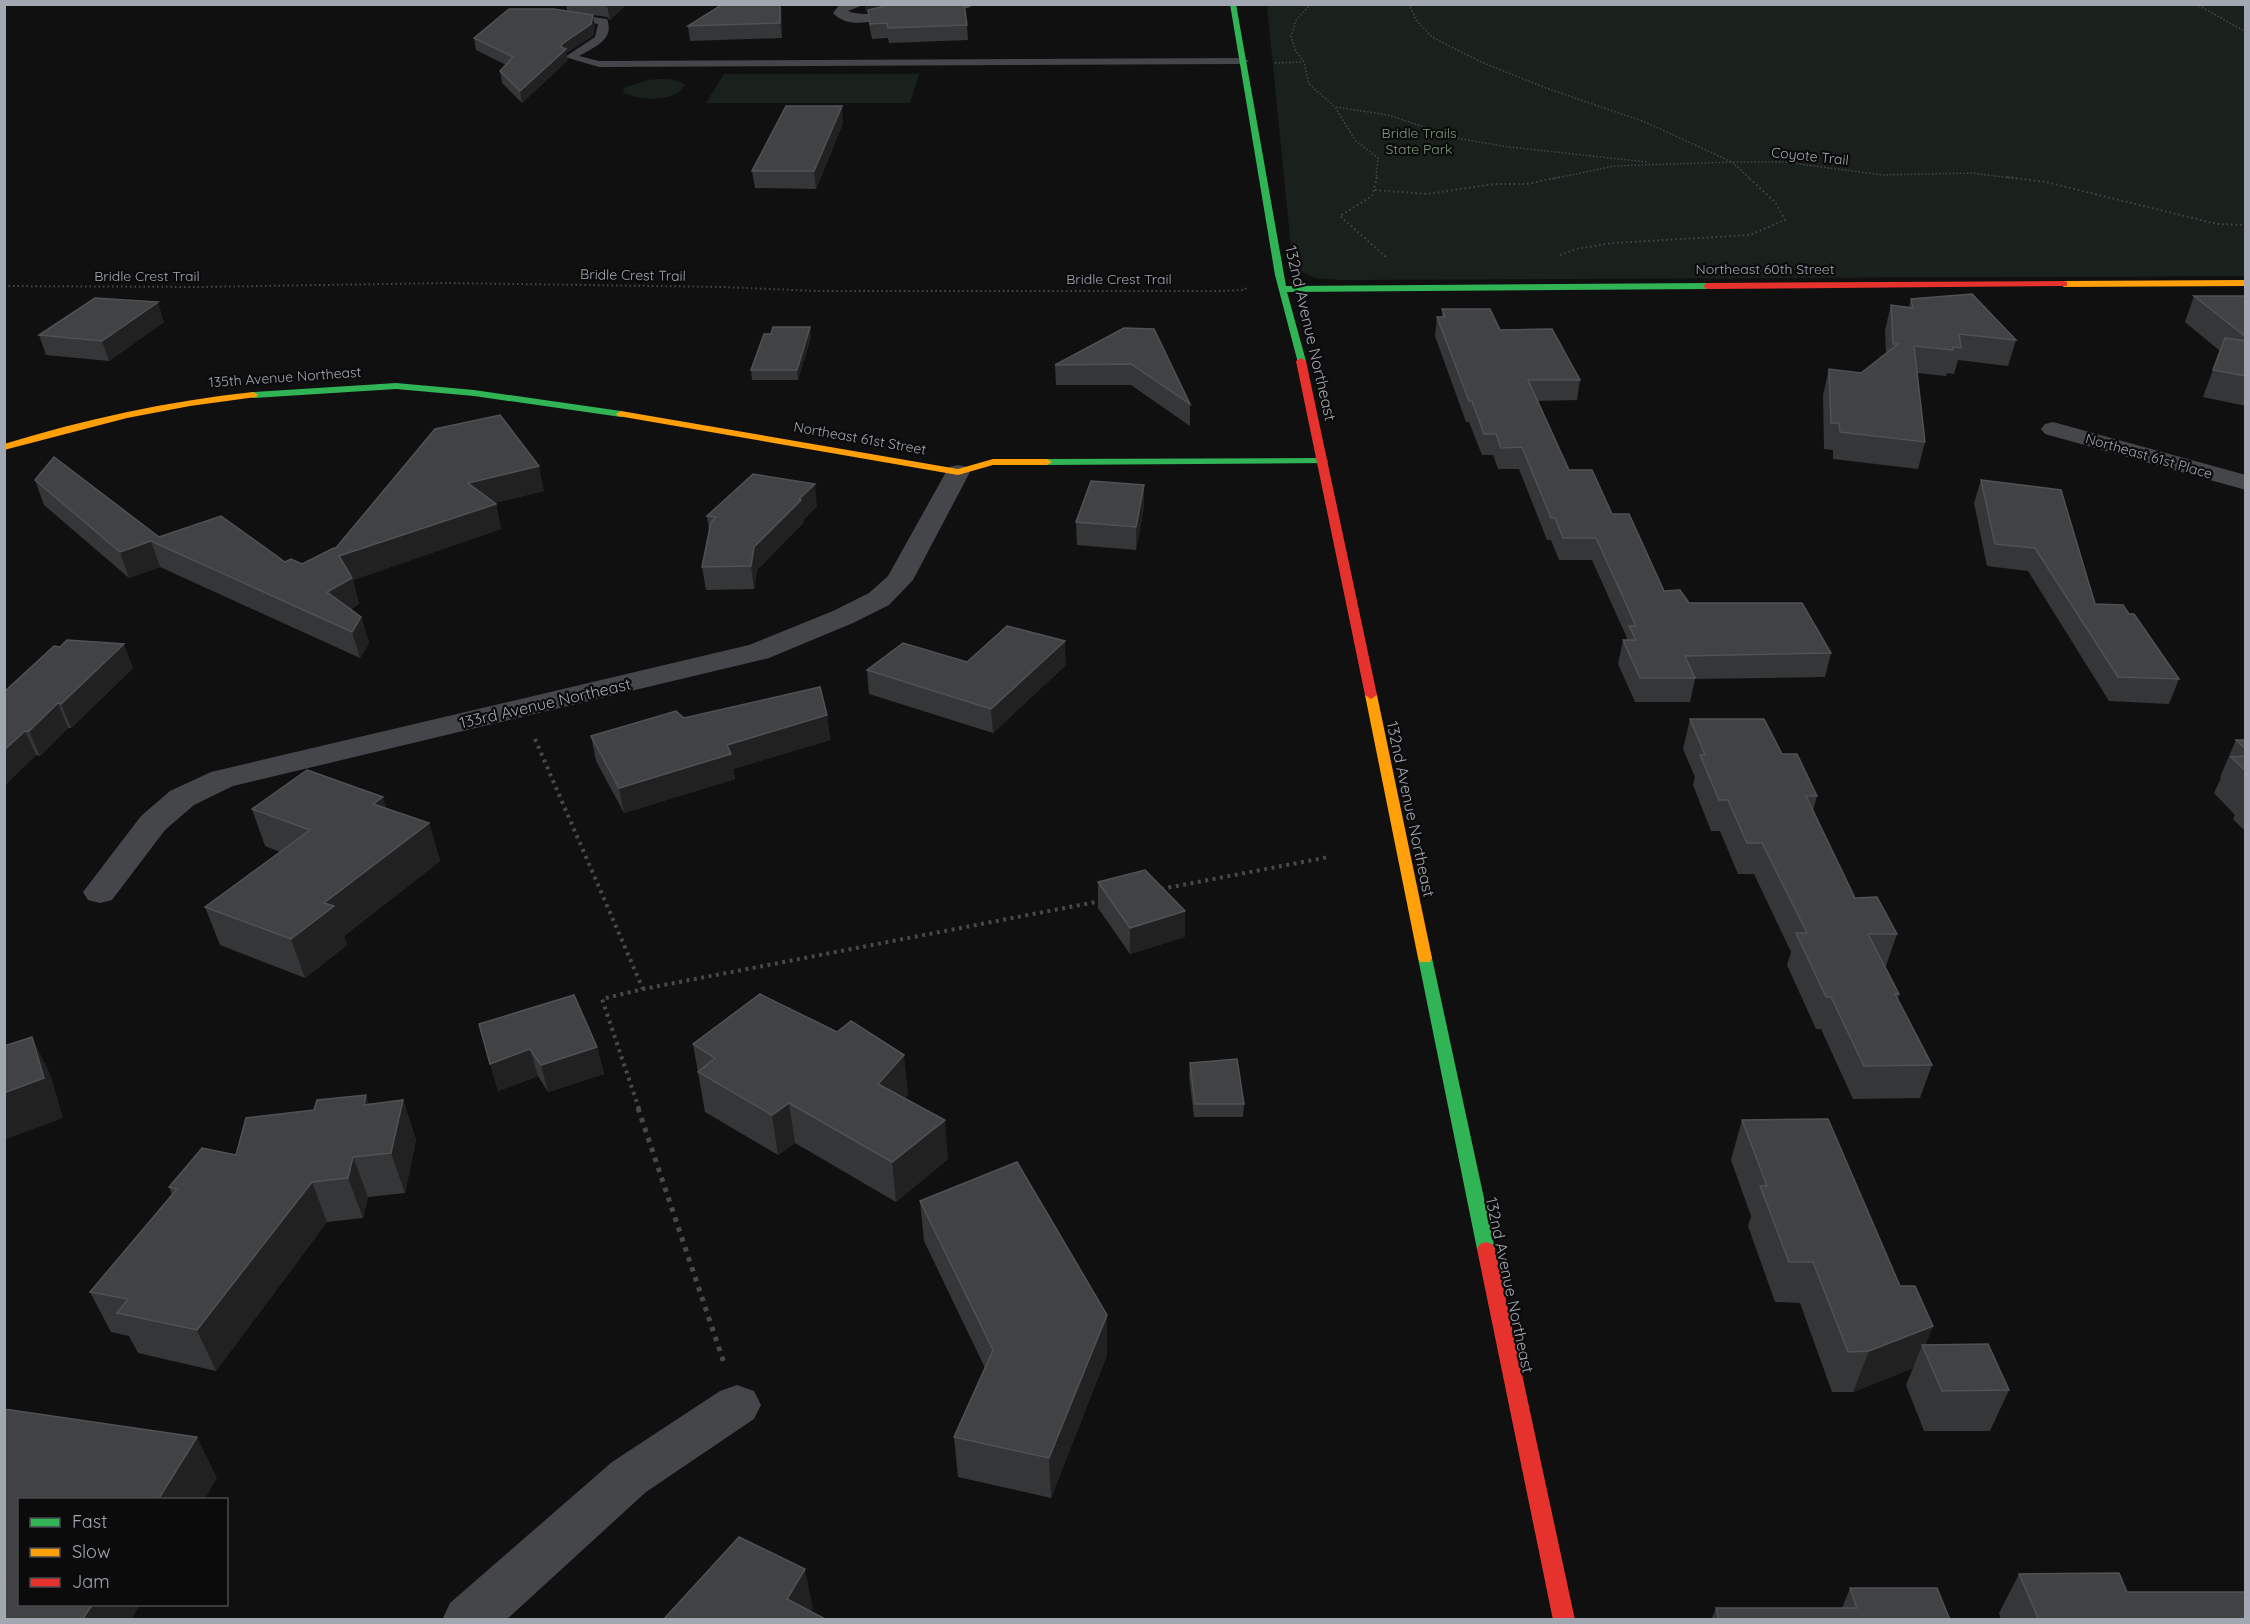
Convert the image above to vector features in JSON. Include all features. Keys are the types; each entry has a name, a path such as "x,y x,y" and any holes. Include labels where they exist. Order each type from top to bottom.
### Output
{"street":[{"path":"859,4 843,8 840,13 863,18 880,17 889,8 968,4"},
{"name":"132nd Avenue Northeast","path":"1233,4 1279,274 1323,461 1431,992 1563,1620"},
{"name":"Northeast 60th Street","path":"1284,289 2246,283"},
{"name":"Northeast 61st Street","path":"394,386 479,392 656,419 958,472 993,462 1323,461"},
{"name":"135th Avenue Northeast","path":"4,447 136,410 242,394 394,386"},
{"name":"Northeast 61st Place","path":"2053,429 2246,483"},
{"name":"133rd Avenue Northeast","path":"100,892 153,824 182,798 222,780 759,652 879,599 899,580 958,472"},
{"path":"468,1620 629,1477 737,1405"}],"lane":[{"path":"552,15 603,21 605,28 596,44 577,51 571,57 600,64 1243,61"}],"path":[{"path":"1311,4 1296,20 1291,37 1296,51 1304,62 1310,84 1335,107 1355,140 1378,158 1372,198 1340,216 1388,259"},
{"name":"Coyote Trail","path":"1409,4 1416,20 1432,37 1481,62 1546,88 1645,122 1732,162 1784,162 1883,175 1971,173 2046,182 2217,224 2246,225"},
{"path":"2196,4 2246,32"},
{"path":"1270,63 1304,62"},
{"path":"1335,107 1388,115 1461,139 1509,147 1658,164"},
{"path":"1375,190 1427,194 1494,184 1527,184 1614,166 1732,162 1775,202 1785,220 1750,234 1613,243 1576,249 1558,255"},
{"name":"Bridle Crest Trail","path":"4,286 187,287 446,283 724,287 816,291 1221,291 1245,290 1250,279"},
{"path":"521,708 643,989"},
{"path":"1154,890 1329,857"},
{"path":"737,1405 708,1312 602,999 643,989 1108,899"}],"green space":[{"name":"Bridle Trails State Park","path":"1267,5 2245,5 2245,276 1341,280 1315,278 1293,268"},
{"path":"724,74 919,74 910,103 706,103"},
{"path":"648,80 672,80 685,85 674,95 656,99 623,92 624,88"}],"building":[{"path":"723,4 780,4 780,23 688,26"},
{"path":"894,4 964,4 967,25 888,28 887,23 870,24 868,10"},
{"path":"509,9 554,9 593,15 591,24 562,44 561,47 566,49 520,91 500,71 513,57 474,38"},
{"path":"786,106 842,106 814,171 752,171"},
{"path":"1972,294 2016,340 1959,334 1961,348 1953,347 1953,350 1914,346 1925,442 1840,432 1839,423 1831,423 1829,369 1861,373 1898,344 1893,344 1891,305 1913,308 1911,299"},
{"path":"2194,296 2246,296 2246,337"},
{"path":"95,298 158,302 102,341 39,335"},
{"path":"1442,309 1490,309 1500,330 1552,329 1580,380 1528,380 1569,470 1592,470 1612,514 1629,514 1664,591 1680,590 1689,603 1802,603 1831,653 1685,656 1695,678 1640,678 1623,640 1636,640 1629,626 1636,626 1596,538 1563,538 1555,518 1551,518 1522,447 1501,448 1496,434 1484,434 1437,317 1445,317"},
{"path":"773,327 810,327 797,370 751,370 764,334 771,334"},
{"path":"1124,328 1154,329 1190,404 1131,364 1055,365"},
{"path":"2225,338 2246,341 2246,376 2213,370"},
{"path":"500,415 539,466 468,483 496,504 339,556 352,578 327,592 361,617 352,632 151,541 120,552 35,480 54,457 159,537 221,516 285,562 291,559 302,564 335,549 435,429"},
{"path":"753,474 815,484 754,547 751,566 702,567 711,522 716,517 707,516"},
{"path":"1981,480 2061,490 2095,604 2123,605 2129,614 2134,614 2179,679 2118,677 2035,548 1995,544"},
{"path":"1091,481 1144,485 1136,527 1076,522"},
{"path":"1007,626 1065,641 991,709 867,670 903,643 967,662"},
{"path":"67,640 124,644 61,704 58,703 29,731 25,731 4,750 4,692 54,646 60,647"},
{"path":"820,687 827,715 727,745 731,754 619,788 591,736 676,711 684,718"},
{"path":"1690,719 1764,719 1782,754 1797,754 1817,796 1806,796 1855,898 1877,897 1897,934 1868,934 1899,994 1895,994 1932,1065 1864,1066 1831,997 1826,997 1796,933 1807,933 1762,843 1747,843 1728,800 1719,800 1700,755 1705,755"},
{"path":"2236,740 2246,740 2246,749"},
{"path":"2246,756 2246,771 2231,757"},
{"path":"307,770 383,797 373,804 429,823 324,903 334,906 291,939 205,907 310,830 252,809"},
{"path":"1145,870 1185,911 1130,928 1098,882"},
{"path":"760,994 837,1032 851,1021 904,1055 878,1084 945,1120 892,1162 789,1103 772,1115 698,1072 715,1058 693,1044"},
{"path":"574,995 597,1047 541,1065 530,1049 490,1064 479,1024"},
{"path":"32,1037 44,1078 4,1093 4,1046"},
{"path":"1237,1059 1244,1104 1195,1104 1190,1063"},
{"path":"366,1095 364,1105 403,1100 391,1153 353,1157 348,1178 312,1182 197,1330 117,1313 128,1299 90,1292 177,1189 169,1187 202,1148 236,1155 246,1118 314,1110 317,1100"},
{"path":"1828,1119 1900,1286 1915,1286 1933,1326 1869,1351 1848,1352 1813,1262 1789,1262 1760,1186 1767,1186 1742,1120"},
{"path":"1017,1162 1107,1315 1049,1458 954,1437 993,1350 920,1201"},
{"path":"1988,1344 2009,1390 1942,1391 1922,1345"},
{"path":"4,1409 197,1437 159,1498 18,1498 18,1606 91,1606 82,1620 4,1620"},
{"path":"739,1537 805,1569 787,1599 827,1620 663,1620"},
{"path":"2119,1573 2127,1592 2246,1592 2246,1620 2039,1620 2019,1574"},
{"path":"1850,1588 1937,1588 1950,1620 1719,1620 1716,1608 1857,1608"}],"traffic: fast":[{"path":"1233,4 1279,275 1301,361"},
{"path":"1284,289 1707,286"},
{"path":"253,395 396,386 474,393 621,414"},
{"path":"1047,462 1323,461"},
{"path":"1425,958 1486,1249"}],"traffic: slow":[{"path":"2064,284 2246,283"},
{"path":"4,447 65,429 127,415 190,403 253,395"},
{"path":"621,414 958,472 993,462 1047,462"},
{"path":"1371,695 1425,958"}],"traffic: jam":[{"path":"1707,286 2064,284"},
{"path":"1301,361 1371,695"},
{"path":"1486,1249 1564,1620"}]}
